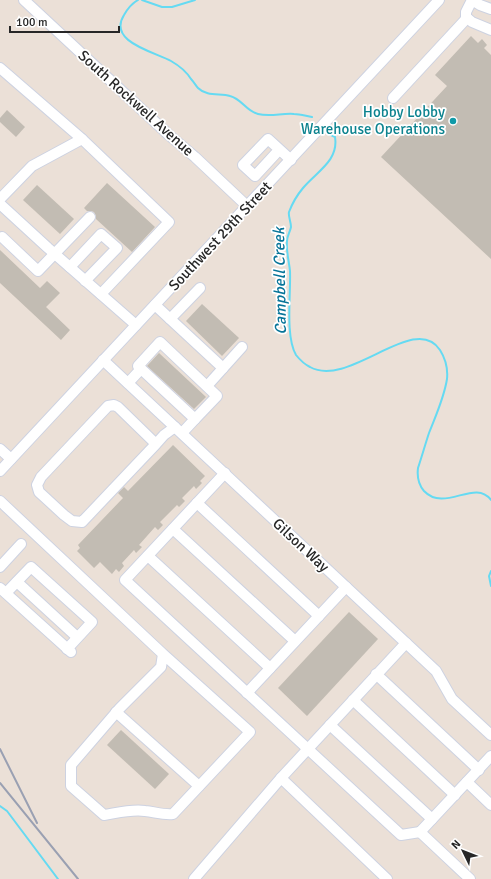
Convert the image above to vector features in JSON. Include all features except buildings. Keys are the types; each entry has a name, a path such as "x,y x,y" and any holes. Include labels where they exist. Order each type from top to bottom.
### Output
{"street":[{"name":"South Rockwell Avenue","path":"24,0 247,206"},
{"name":"Southwest 29th Street","path":"0,471 439,0"},
{"path":"491,9 480,6 472,0 466,12 467,18 472,22 491,30"},
{"path":"393,98 467,18"},
{"path":"0,68 82,139 169,222 101,294"},
{"path":"82,139 32,166 1,198 54,254 136,325"},
{"path":"279,150 290,160"},
{"path":"2,236 38,271 90,217"},
{"path":"70,267 101,234 117,248 86,281"},
{"path":"170,319 200,288"},
{"path":"155,305 223,368"},
{"path":"156,444 118,407 114,405 108,406 41,477 37,485 39,492 72,521 82,522 156,444 164,435 178,430 195,419 217,396 160,342 138,366 195,419"},
{"path":"207,386 242,347"},
{"name":"Gilson Way","path":"104,360 436,671 452,699 491,735"},
{"path":"128,383 141,369"},
{"path":"0,449 11,459"},
{"path":"225,473 125,580 401,835 420,832 491,756"},
{"path":"0,501 163,654 250,732 173,814 165,815 144,810 132,810 104,815 71,786 72,765 116,712 161,667 163,654"},
{"path":"197,503 319,616"},
{"path":"173,529 295,641"},
{"path":"0,566 21,544"},
{"path":"148,556 270,668"},
{"path":"31,566 92,622 77,637 69,651 3,590 17,582 31,566"},
{"path":"17,582 77,637"},
{"path":"247,693 346,587"},
{"path":"194,879 281,778 406,643"},
{"path":"376,674 479,770"},
{"path":"353,700 455,795"},
{"path":"116,712 199,786"},
{"path":"330,725 432,819"},
{"path":"281,778 387,879"},
{"path":"467,782 491,805"},
{"path":"420,832 470,879"}],"waterway":[{"name":"Campbell Creek","path":"138,0 130,6 124,15 120,24 122,32 127,39 135,45 179,66 202,91 209,94 226,95 234,98 258,114 296,114 312,117"},
{"name":"Campbell Creek","path":"142,0 162,7 172,7 195,0"},
{"name":"Campbell Creek","path":"329,134 335,137 334,153 325,166 301,190 293,202 289,212 291,227 287,237 287,252 290,271 289,314 291,337 296,355 306,365 326,371 343,368 362,361 398,344 415,339 429,340 442,353 447,368 447,379 442,400 429,433 418,468 419,483 424,491 432,497 441,499 477,492 484,494 491,500"},
{"name":"Campbell Creek","path":"491,571 489,576 491,586"},
{"path":"0,806 7,811 58,879"}],"railway":[{"path":"0,749 37,823"},
{"path":"0,783 78,879"}],"place":[{"name":"Hobby Lobby Warehouse Operations","path":"453,121"}]}
